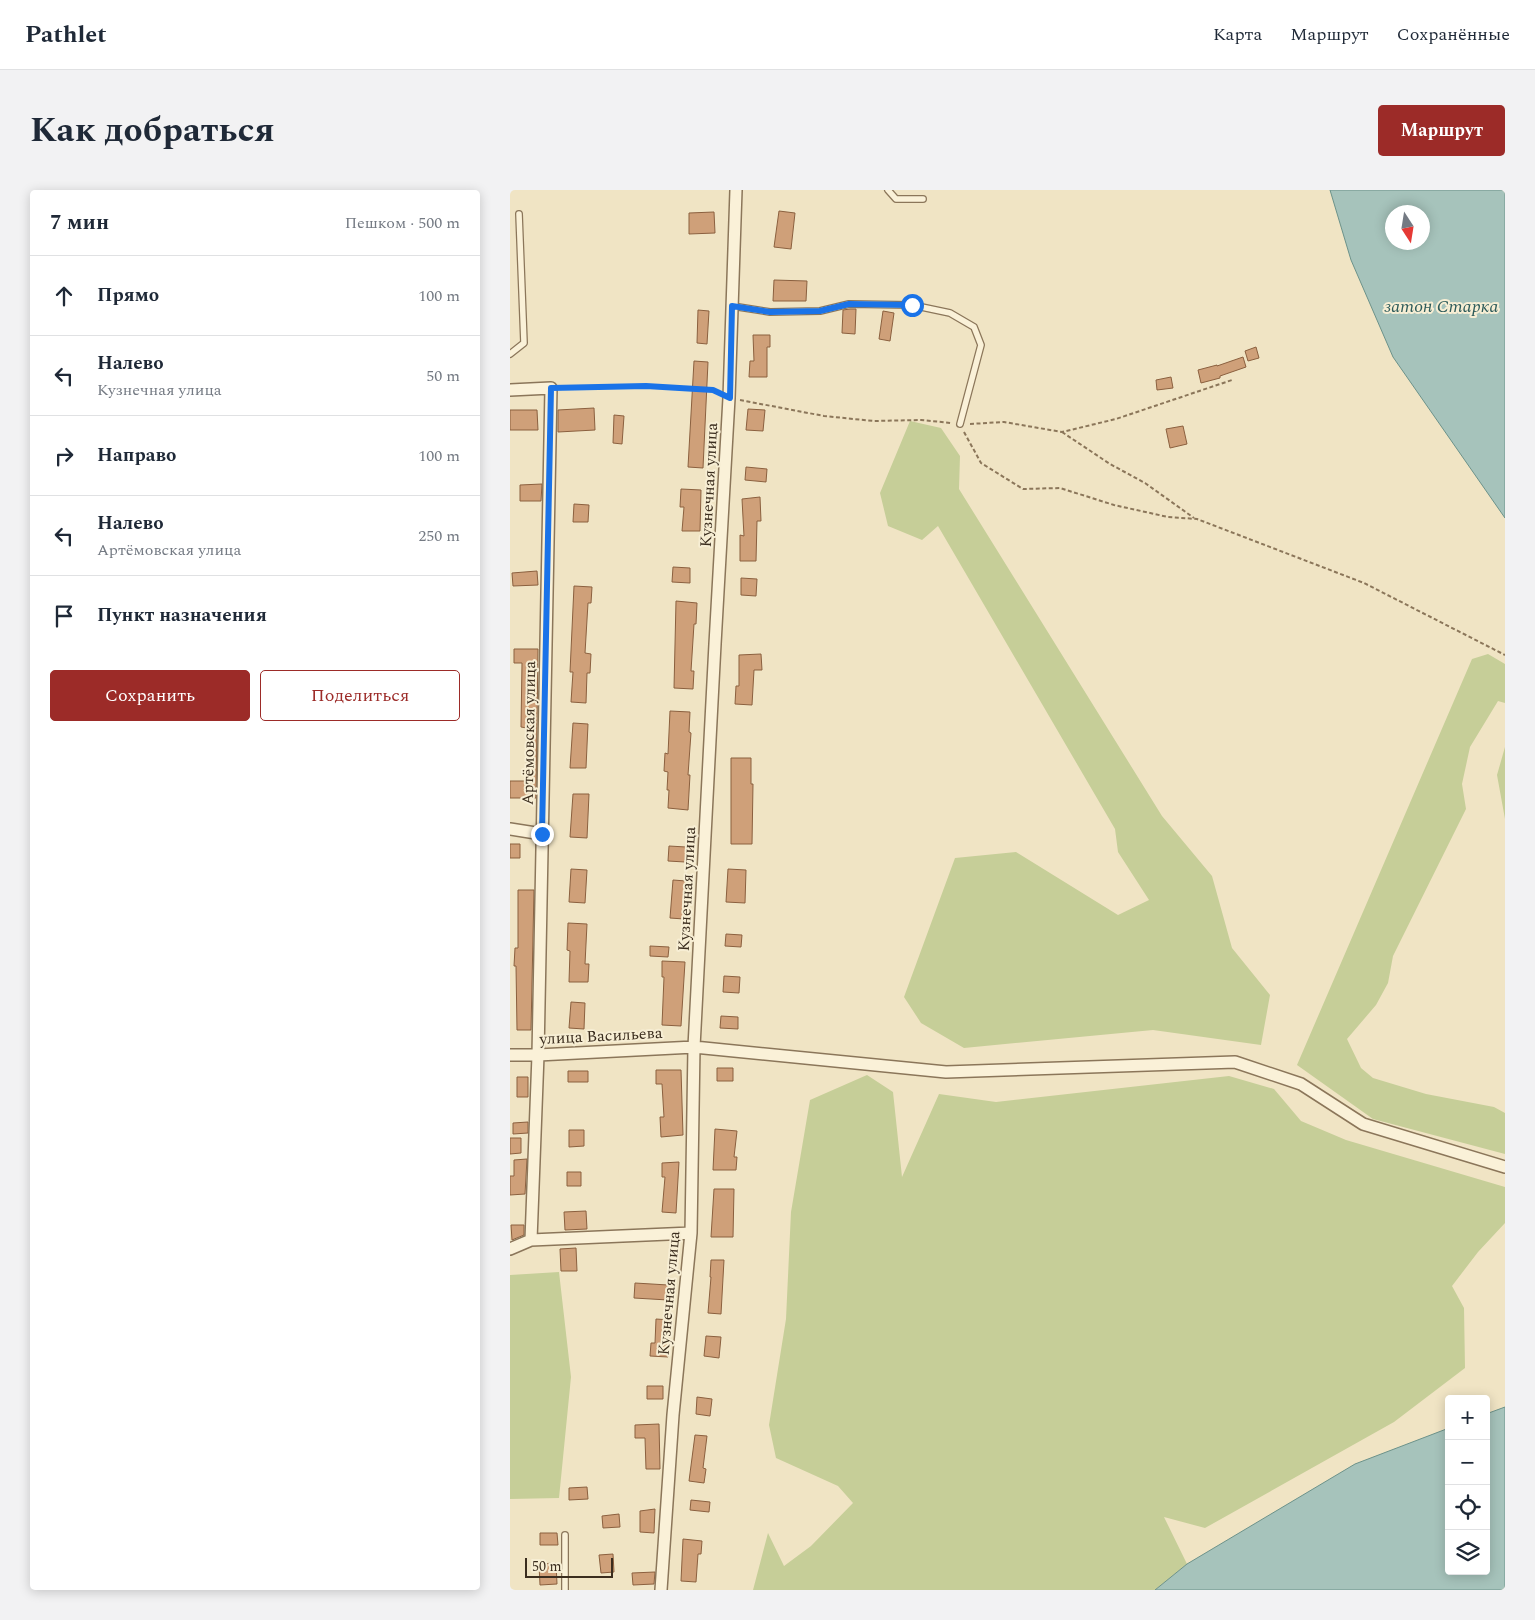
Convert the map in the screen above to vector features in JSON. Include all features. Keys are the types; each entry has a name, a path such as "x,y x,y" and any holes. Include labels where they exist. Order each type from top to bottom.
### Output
{"street":[{"name":"Кузнечная улица","path":"661,1590 690,1233 694,1047 730,398 736,190"},
{"path":"510,390 551,388"},
{"name":"Артёмовская улица","path":"531,1240 538,1055 551,388"},
{"path":"510,829 542,834"},
{"name":"улица Васильева","path":"510,1055 694,1047 946,1072 1235,1062 1301,1084 1363,1124 1505,1167"},
{"path":"510,1249 531,1240 690,1233"}],"lane":[{"path":"888,190 896,199 923,199"},
{"path":"510,354 524,343 518,214"},
{"path":"732,306 770,312 820,311 849,304 912,305 950,313 974,327 981,345 960,424"},
{"path":"565,1535 565,1590"}],"path":[{"path":"551,388 646,386 713,390 730,398 824,416 874,420 921,420 960,424 1004,422 1062,432 1116,419 1232,380"},
{"path":"960,424 981,463 1023,488 1060,488 1114,506 1196,519"},
{"path":"1062,432 1110,464 1145,483 1196,519 1364,583 1505,654"}],"green space":[{"path":"910,421 941,428 960,456 959,489 1162,816 1212,876 1232,948 1270,995 1261,1045 1153,1030 964,1048 921,1023 904,997 955,858 1016,852 1118,915 1149,900 1118,852 1115,829 938,526 922,540 888,526 880,493"},
{"path":"1488,654 1505,664 1505,703 1498,701 1470,747 1462,784 1466,809 1393,956 1388,983 1376,1005 1347,1039 1361,1068 1373,1078 1426,1094 1494,1107 1505,1113 1505,1154 1373,1119 1297,1065 1472,659"},
{"path":"1505,747 1505,819 1497,775"},
{"path":"867,1075 893,1092 902,1177 939,1094 996,1102 1229,1076 1274,1089 1301,1121 1346,1140 1505,1187 1505,1223 1478,1252 1452,1286 1464,1308 1465,1368 1394,1422 1205,1528 1164,1517 1187,1564 1155,1590 753,1590 768,1533 784,1566 811,1546 853,1503 838,1486 776,1458 769,1425 786,1319 791,1212 810,1100"},
{"path":"559,1272 571,1377 559,1498 510,1499 510,1275"}],"water":[{"name":"затон Старка","path":"1330,190 1505,190 1505,518 1393,357 1351,260"},
{"path":"1505,1407 1505,1590 1155,1590 1187,1564 1355,1464 1445,1430 1445,1575 1490,1575 1490,1413"}],"building":[{"path":"779,211 795,213 791,249 774,247"},
{"path":"714,212 715,233 689,234 689,213"},
{"path":"774,280 807,281 806,301 773,301"},
{"path":"856,309 855,334 842,333 843,310"},
{"path":"698,310 709,311 707,344 697,343"},
{"path":"883,311 894,313 890,341 879,339"},
{"path":"753,335 770,335 770,347 767,347 767,377 749,377 750,361 754,361"},
{"path":"1256,347 1259,358 1248,361 1245,351"},
{"path":"1243,357 1246,367 1220,376 1220,378 1201,383 1198,370"},
{"path":"694,361 708,362 703,468 688,467"},
{"path":"1171,377 1173,388 1157,390 1156,380"},
{"path":"594,408 595,430 558,432 558,410"},
{"path":"748,409 765,410 763,431 746,430"},
{"path":"510,410 537,410 538,430 510,430"},
{"path":"614,415 624,416 622,444 613,443"},
{"path":"1183,426 1187,444 1170,448 1166,429"},
{"path":"746,467 767,469 766,482 745,480"},
{"path":"542,484 541,501 520,501 520,485"},
{"path":"681,489 701,490 700,531 682,531 684,507 680,507"},
{"path":"760,497 761,521 757,521 756,561 740,561 740,535 744,536 742,499"},
{"path":"574,504 589,505 588,522 573,522"},
{"path":"673,567 690,568 690,583 672,582"},
{"path":"537,571 538,585 513,586 512,573"},
{"path":"741,578 757,579 756,596 741,595"},
{"path":"574,586 592,587 591,603 588,603 585,653 591,654 590,673 587,673 586,703 571,702 573,672 570,672"},
{"path":"676,601 697,603 691,671 694,671 693,689 674,688"},
{"path":"514,649 538,649 536,798 510,798 510,781 526,781 527,728 521,727 522,663 514,663"},
{"path":"761,654 762,670 754,670 752,705 735,704 736,686 739,686 739,655"},
{"path":"670,711 690,712 688,810 668,808 668,772 664,771 665,753 668,754"},
{"path":"573,723 588,724 586,768 570,768"},
{"path":"731,758 751,758 751,784 753,784 752,844 731,844"},
{"path":"573,794 589,794 587,838 570,837"},
{"path":"510,844 520,844 520,858 510,858"},
{"path":"669,846 686,847 685,862 668,861"},
{"path":"571,869 587,870 585,903 569,902"},
{"path":"728,869 746,870 745,903 726,902"},
{"path":"673,880 686,881 684,919 670,918"},
{"path":"518,890 534,890 531,1030 517,1030 516,966 514,966 515,948 518,948"},
{"path":"568,923 587,924 585,964 589,964 588,982 569,982 570,951 567,950"},
{"path":"726,934 742,935 741,947 725,946"},
{"path":"650,946 669,947 668,957 650,956"},
{"path":"662,961 685,962 681,1026 662,1025 664,977 662,977"},
{"path":"724,976 740,977 739,993 723,992"},
{"path":"571,1002 585,1003 584,1029 569,1028"},
{"path":"721,1016 738,1017 738,1029 720,1028"},
{"path":"717,1068 733,1068 733,1081 717,1081"},
{"path":"656,1070 681,1070 683,1135 661,1137 660,1117 664,1117 662,1084 656,1084"},
{"path":"568,1071 588,1071 588,1082 568,1082"},
{"path":"517,1077 528,1077 528,1097 517,1097"},
{"path":"528,1122 528,1133 513,1134 513,1123"},
{"path":"715,1129 737,1131 734,1157 737,1157 736,1170 713,1170"},
{"path":"569,1130 584,1130 584,1146 569,1147"},
{"path":"510,1138 521,1138 521,1153 510,1154"},
{"path":"527,1159 525,1194 510,1195 510,1176 514,1176 514,1160"},
{"path":"679,1162 676,1213 662,1212 665,1177 662,1177 662,1163"},
{"path":"567,1172 581,1172 581,1186 567,1186"},
{"path":"714,1189 734,1189 733,1237 711,1237"},
{"path":"586,1211 587,1229 565,1230 564,1212"},
{"path":"511,1225 524,1225 524,1235 512,1240"},
{"path":"576,1248 577,1271 561,1271 560,1249"},
{"path":"711,1260 724,1260 721,1314 708,1313"},
{"path":"635,1283 668,1285 668,1300 634,1298"},
{"path":"656,1319 670,1320 668,1357 650,1356 651,1343 655,1343"},
{"path":"706,1336 721,1337 719,1358 704,1356"},
{"path":"647,1386 663,1386 663,1399 647,1399"},
{"path":"697,1397 712,1399 710,1416 696,1414"},
{"path":"659,1424 660,1469 646,1469 645,1438 635,1438 635,1425"},
{"path":"695,1435 707,1436 703,1468 706,1469 704,1483 689,1481"},
{"path":"587,1487 588,1499 569,1500 569,1488"},
{"path":"691,1500 710,1502 709,1512 690,1510"},
{"path":"655,1509 654,1533 640,1532 640,1511"},
{"path":"619,1514 620,1527 603,1528 602,1516"},
{"path":"540,1533 557,1533 558,1545 540,1545"},
{"path":"683,1539 702,1541 701,1554 698,1554 696,1582 681,1581"},
{"path":"613,1554 614,1572 601,1573 599,1555"},
{"path":"556,1563 557,1584 540,1585 539,1564"},
{"path":"655,1572 654,1584 633,1585 632,1573"}],"route":[{"path":"542,834 551,388 646,386 713,390 730,398 732,306 770,312 820,311 849,304 912,305"}]}
